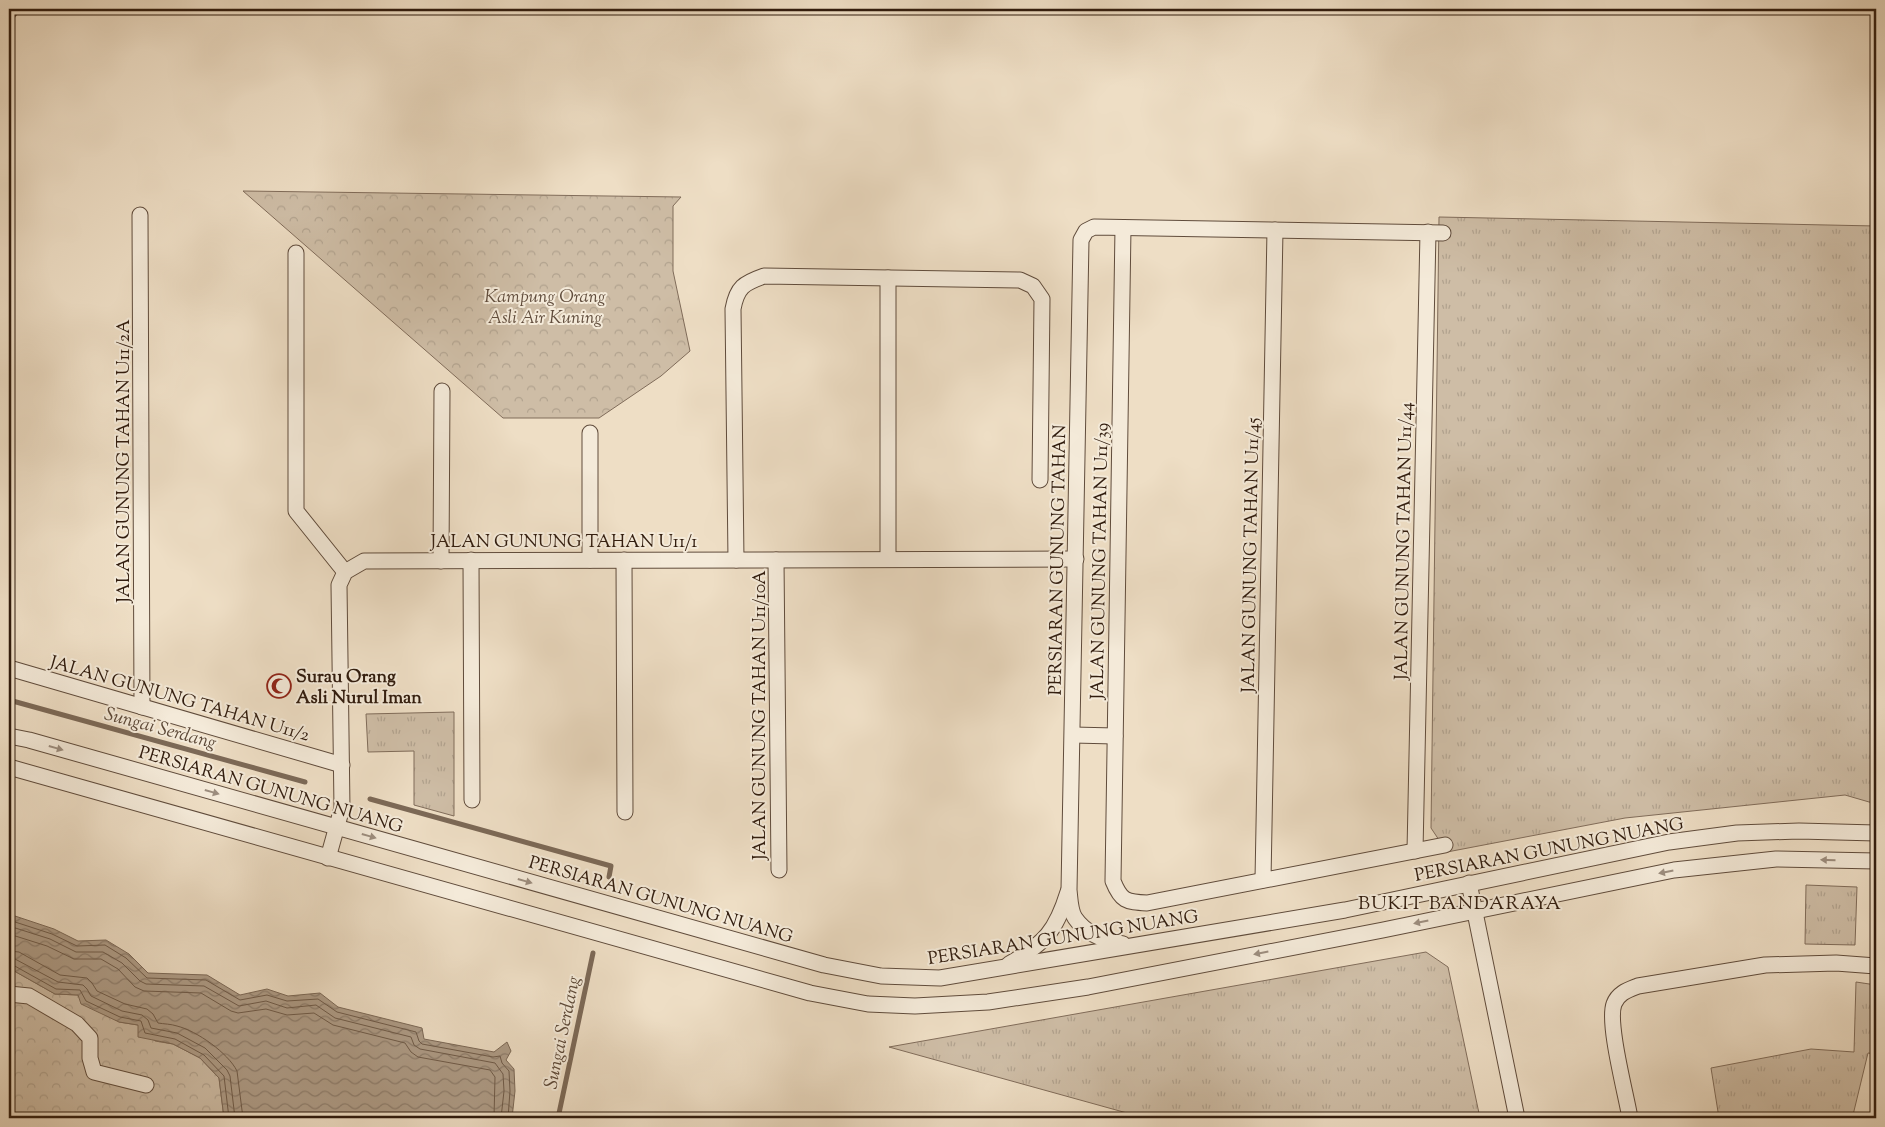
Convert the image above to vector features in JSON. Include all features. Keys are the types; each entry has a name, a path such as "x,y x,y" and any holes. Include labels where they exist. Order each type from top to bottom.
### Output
{"street":[{"name":"JALAN GUNUNG TAHAN U11/2A","path":"140,215 142,707"},
{"name":"PERSIARAN GUNUNG TAHAN","path":"1068,890 1081,240 1086,231 1094,227 1123,228"},
{"path":"1123,228 1276,230"},
{"name":"JALAN GUNUNG TAHAN U11/39","path":"1123,228 1113,881 1118,894 1129,902 1147,903 1263,880"},
{"name":"JALAN GUNUNG TAHAN U11/44","path":"1276,230 1436,232 1415,851"},
{"name":"JALAN GUNUNG TAHAN U11/45","path":"1263,880 1276,230"},
{"path":"296,253 296,511 345,572 339,585 342,808 328,858"},
{"path":"736,560 733,308 736,294 749,282 764,276 1020,280 1033,286 1042,299 1040,480"},
{"path":"888,278 888,560"},
{"path":"442,391 442,560"},
{"path":"590,433 590,560"},
{"name":"JALAN GUNUNG TAHAN U11/1","path":"345,572 364,560 1076,559"},
{"path":"471,560 472,800"},
{"path":"624,560 625,812"},
{"name":"JALAN GUNUNG TAHAN U11/10A","path":"776,560 778,870"},
{"name":"JALAN GUNUNG TAHAN U11/2","path":"9,668 342,765"},
{"path":"1072,735 1115,736"},
{"name":"PERSIARAN GUNUNG NUANG","path":"9,736 824,965 880,976 940,978 1345,910 1669,842 1736,834 1799,831 1876,833"},
{"path":"9,767 810,993 868,1004 915,1006 988,1002 1079,988 1674,870 1776,859 1876,861"},
{"path":"1263,880 1445,845"},
{"path":"1468,883 1516,1118"},
{"path":"1068,890 1074,917 1089,932 1107,942 1133,945"},
{"path":"1001,968 1031,951 1048,936 1061,915 1068,890"},
{"path":"1630,1118 1611,1019 1614,1002 1622,992 1638,986 1765,965 1836,963 1876,966"},
{"path":"9,994 29,996 77,1024 90,1038 90,1058 94,1072 146,1085"}],"green space":[{"name":"Kampung Orang Asli Air Kuning","path":"243,191 681,197 673,206 673,271 690,351 661,376 599,418 503,418"},
{"path":"1439,217 1876,226 1876,804 1845,795 1625,818 1447,852 1431,828"},
{"path":"454,712 454,816 414,805 414,751 368,752 366,714"},
{"path":"1806,885 1857,887 1855,945 1805,944"},
{"path":"1426,952 1448,967 1480,1118 1145,1118 889,1047"},
{"path":"9,968 55,994 78,995 119,1022 138,1025 155,1041 173,1044 200,1058 219,1078 224,1118 9,1118"},
{"path":"1856,982 1876,985 1876,1054 1868,1053 1853,1115 1824,1118 1719,1118 1711,1068 1811,1049 1854,1052"}],"water":[{"path":"9,914 54,929 78,941 106,940 129,954 148,973 207,975 240,995 267,989 288,996 320,993 338,1007 422,1028 424,1039 494,1052 507,1042 511,1051 506,1060 514,1069 515,1091 512,1118 224,1118 219,1078 200,1058 173,1044 138,1037 138,1025 119,1022 81,1004 78,995 55,994 9,968"}],"waterway":[{"path":"9,21 19,9"},
{"name":"Sungai Serdang","path":"9,700 305,782"},
{"name":"Sungai Serdang","path":"370,799 611,866 609,877"},
{"name":"Sungai Serdang","path":"558,1118 593,953"}],"place":[{"name":"Surau Orang Asli Nurul Iman","path":"279,686"}],"district":[{"name":"BUKIT BANDARAYA","path":"1460,902"}]}
